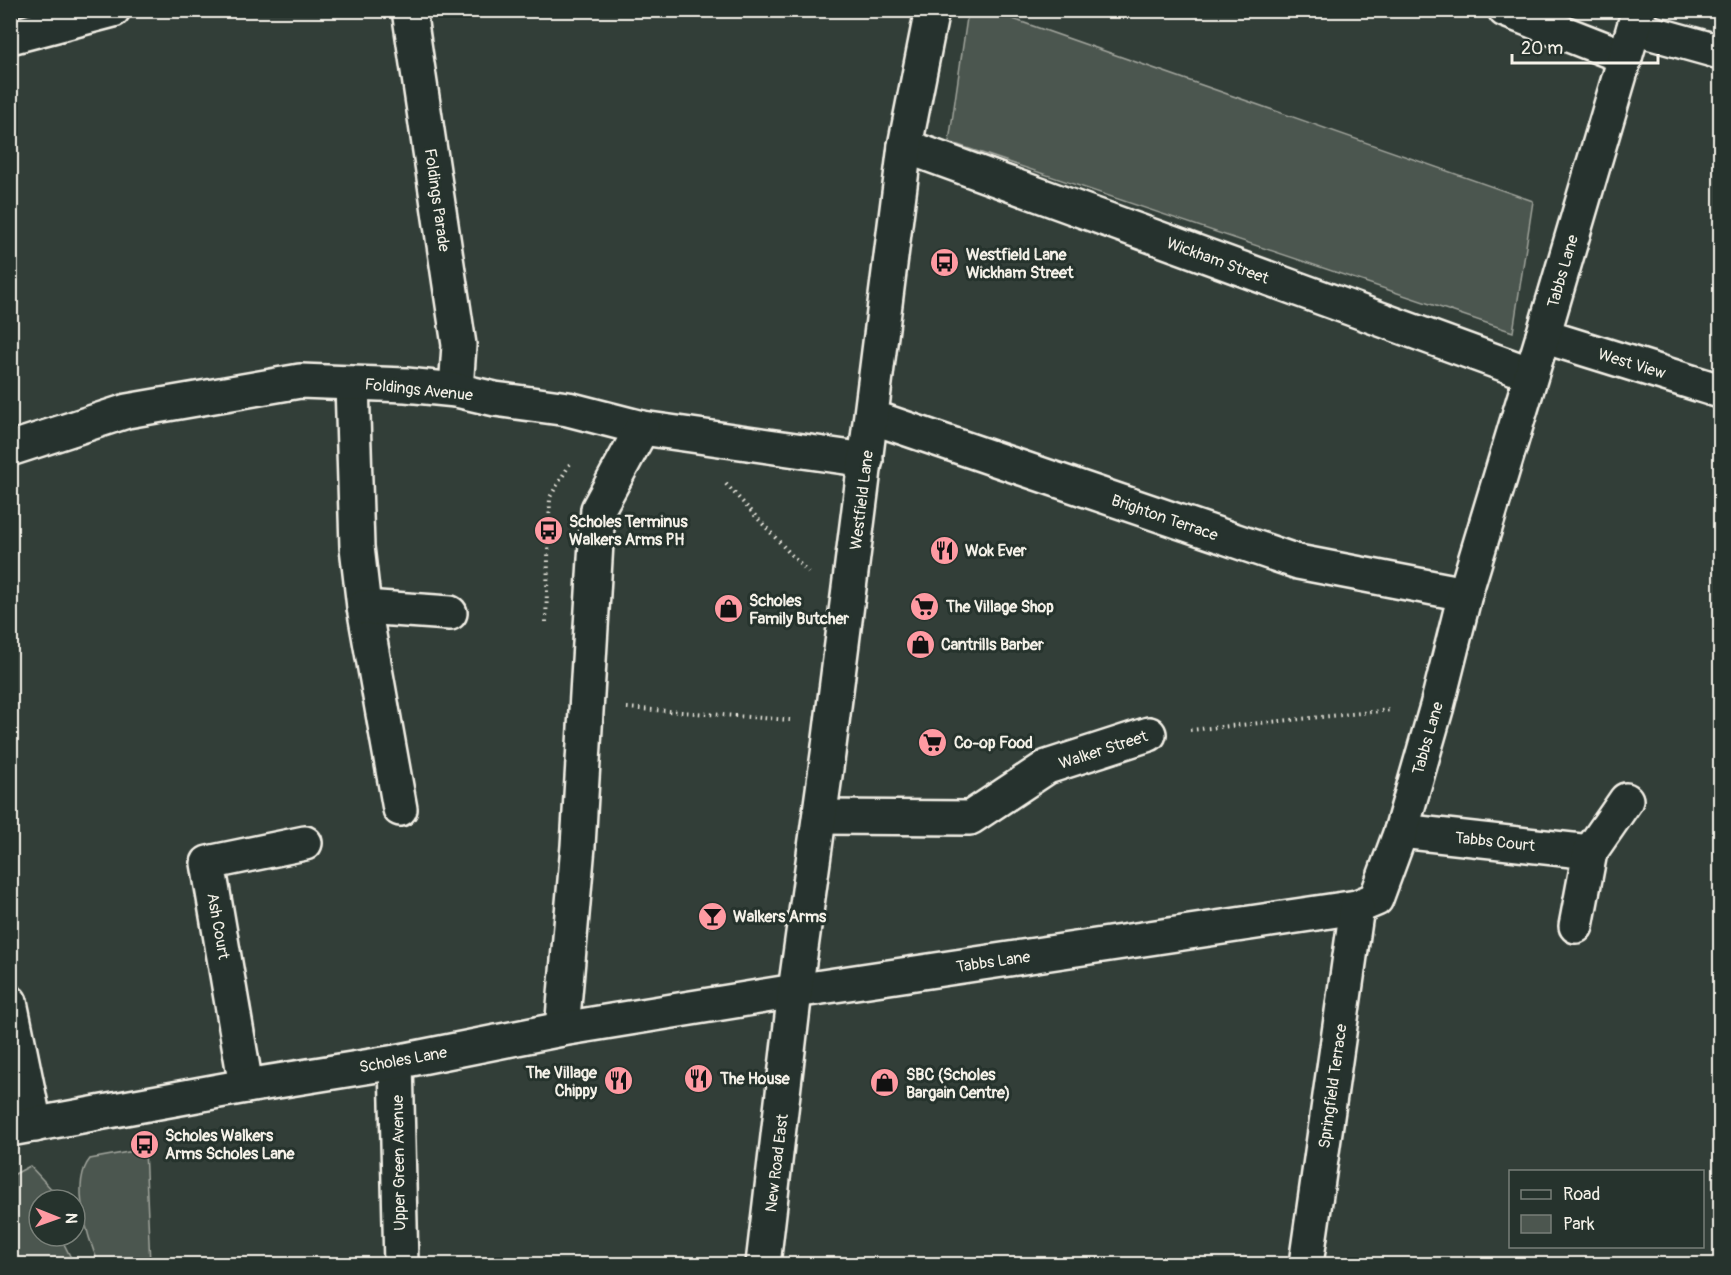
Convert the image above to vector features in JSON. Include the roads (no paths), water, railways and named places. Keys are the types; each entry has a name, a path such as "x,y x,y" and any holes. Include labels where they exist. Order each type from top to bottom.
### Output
{"street":[{"path":"10,37 113,10"},
{"name":"Foldings Parade","path":"410,10 459,345 456,390"},
{"name":"Westfield Lane","path":"795,991 820,817 905,146 932,10"},
{"path":"1505,10 1632,32 1720,52"},
{"name":"Tabbs Lane","path":"795,991 1357,907 1376,898 1401,831 1437,706 1465,594 1632,32"},
{"name":"Wickham Street","path":"905,146 1531,374"},
{"name":"West View","path":"1543,336 1720,391"},
{"name":"Foldings Avenue","path":"10,449 128,411 300,381 456,390 495,399 568,409 642,428 866,460"},
{"path":"352,383 357,547 364,607 400,809"},
{"name":"Brighton Terrace","path":"872,417 1298,562 1465,594"},
{"path":"562,1029 578,846 598,509 642,428"},
{"path":"364,607 450,613"},
{"name":"Walker Street","path":"820,817 970,818 1047,767 1149,734"},
{"path":"1576,926 1590,852 1626,800"},
{"name":"Tabbs Court","path":"1401,831 1590,852"},
{"name":"Ash Court","path":"246,1086 208,863 305,843"},
{"name":"Springfield Terrace","path":"1306,1264 1357,907"},
{"name":"Scholes Lane","path":"23,1127 246,1086 396,1062 562,1029 795,991"},
{"name":"New Road East","path":"763,1264 795,991"},
{"path":"10,1002 23,1127"},
{"name":"Upper Green Avenue","path":"396,1062 401,1264"}],"place":[{"name":"Westfield Lane Wickham Street","path":"945,263"},
{"name":"Scholes Terminus Walkers Arms PH","path":"548,530"},
{"name":"Wok Ever","path":"944,550"},
{"name":"The Village Shop","path":"925,606"},
{"name":"Scholes Family Butcher","path":"728,609"},
{"name":"Cantrills Barber","path":"920,644"},
{"name":"Co-op Food","path":"933,742"},
{"name":"Walkers Arms","path":"712,916"},
{"name":"The House","path":"699,1078"},
{"name":"The Village Chippy","path":"618,1081"},
{"name":"SBC (Scholes Bargain Centre)","path":"885,1083"},
{"name":"Scholes Walkers Arms Scholes Lane","path":"144,1144"}]}
